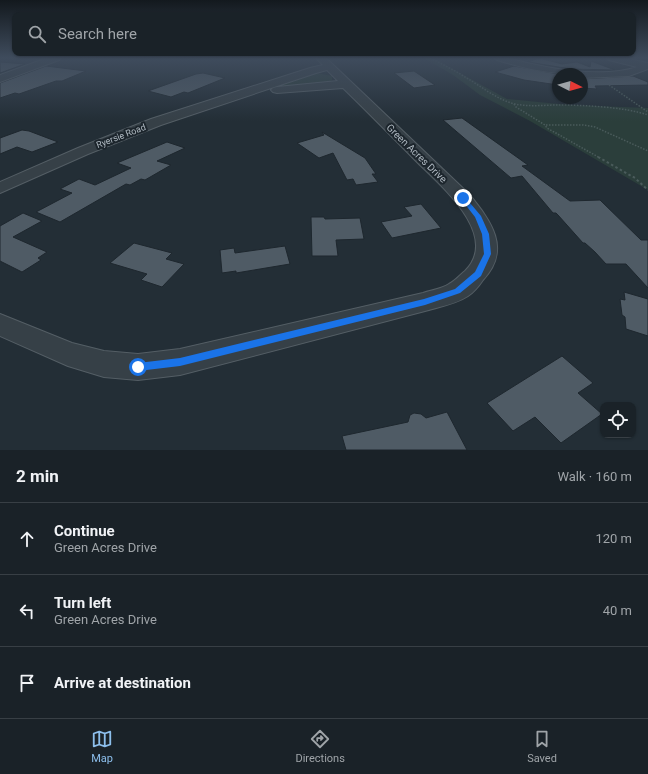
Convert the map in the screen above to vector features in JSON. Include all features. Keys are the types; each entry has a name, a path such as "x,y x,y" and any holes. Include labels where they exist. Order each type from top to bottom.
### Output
{"street":[{"name":"Ryersie Road","path":"0,188 83,151 156,122 288,79"},
{"name":"Green Acres Drive","path":"0,324 68,354 104,364 138,367 180,362 425,302 458,291 478,274 488,254 486,234 478,216 463,198 341,79"},
{"name":"Ryersie Road","path":"245,94 346,84"}],"path":[{"path":"469,79 500,98 514,104 529,106 559,105 623,108 648,115"},
{"path":"605,83 648,112"},
{"path":"514,104 516,107 545,125 547,128 635,178 648,190"},
{"path":"545,125 559,127 580,124 593,126 611,132 625,142 648,151"}],"green space":[{"path":"296,79 332,79 328,82 315,85 281,85"},
{"path":"458,79 471,79 507,99 552,104 648,108 648,190 530,121 480,95"}],"building":[{"path":"11,79 67,79 56,81 19,94 15,93 0,98 0,83"},
{"path":"182,79 223,79 188,93 184,92 171,97 148,91"},
{"path":"402,79 426,79 435,85 414,88"},
{"path":"520,79 552,79 552,84 524,80"},
{"path":"588,79 640,79 648,82 648,85 595,86 597,89 588,88"},
{"path":"462,118 528,165 522,166 570,201 600,200 641,240 648,240 648,288 626,264 606,264 595,252 583,243 556,213 553,213 522,176 511,178 443,120"},
{"path":"22,130 29,131 58,142 32,152 17,147 0,154 0,138"},
{"path":"322,132 365,158 376,174 372,174 378,182 356,185 353,179 347,180 333,153 319,158 297,143 324,135"},
{"path":"167,142 185,148 157,161 171,165 145,180 141,179 130,185 126,184 60,222 36,212 72,193 60,189 79,179 95,185 131,168 117,163"},
{"path":"421,204 441,228 392,238 381,222 412,216 404,207"},
{"path":"23,213 42,221 13,237 47,252 38,258 41,260 22,272 0,261 0,226"},
{"path":"311,217 324,217 325,219 360,218 364,239 336,240 338,256 312,256"},
{"path":"134,243 172,253 166,259 184,264 162,287 141,280 147,274 110,263"},
{"path":"285,246 290,264 236,273 236,271 222,273 220,250 234,248 235,253"},
{"path":"624,292 648,299 648,336 626,329 625,317 622,315 620,299 625,300"},
{"path":"562,356 593,383 578,393 600,412 600,415 561,443 535,417 513,431 487,403"},
{"path":"447,412 467,450 346,450 342,436 408,422 410,415 414,413 421,414 426,418"}],"route":[{"path":"138,367 180,362 425,302 458,291 478,274 488,254 486,234 478,216 463,198"}]}
